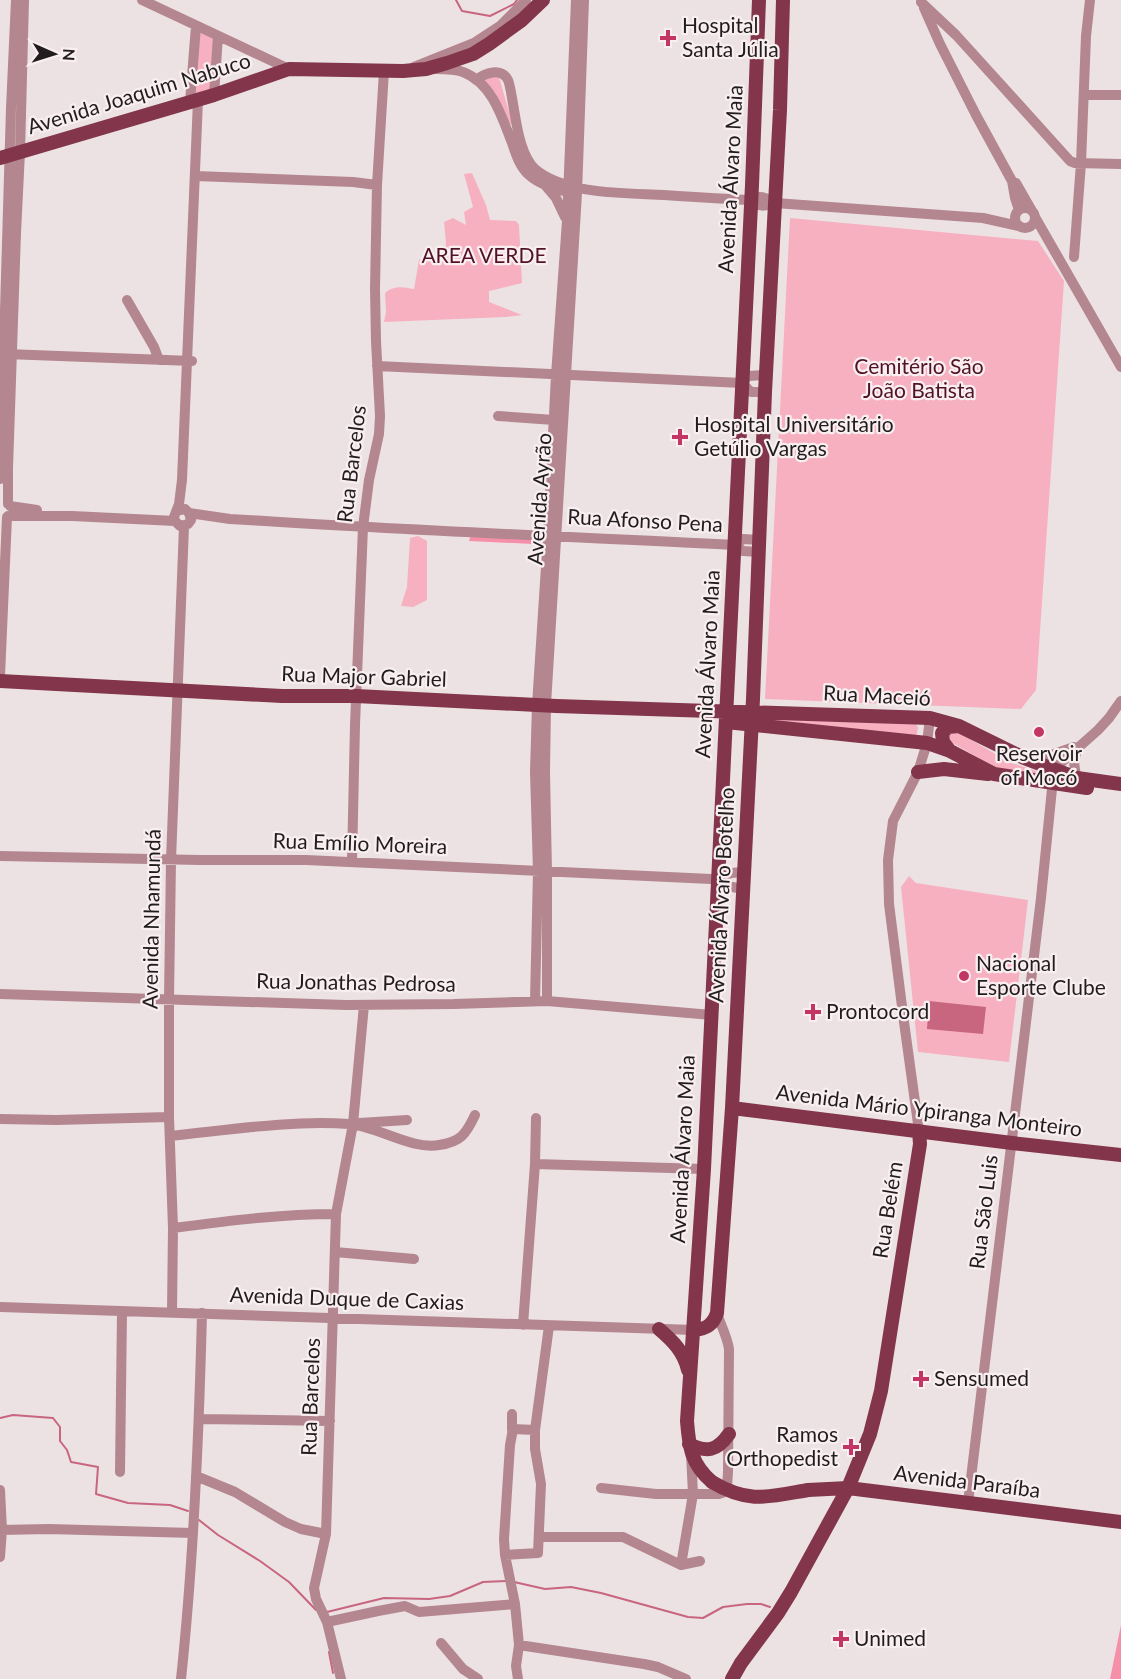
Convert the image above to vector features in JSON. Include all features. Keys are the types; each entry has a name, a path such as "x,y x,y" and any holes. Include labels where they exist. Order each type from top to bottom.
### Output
{"main road":[{"path":"289,69 403,71 426,69 473,54 522,20 543,0"},
{"name":"Avenida Álvaro Maia","path":"694,1330 735,545 759,0"},
{"path":"766,375 783,0"},
{"name":"Avenida Joaquim Nabuco","path":"10,155 202,99 289,69"},
{"name":"Avenida Álvaro Botelho","path":"717,1313 732,1108 760,546 766,375"},
{"name":"Rua Major Gabriel","path":"0,681 282,696 356,696 726,716"},
{"name":"Rua Maceió","path":"726,716 927,743 994,774 1053,776 1121,784"},
{"name":"Rua Maceió","path":"752,718 930,718 959,726 1024,758 1053,776 1121,792"},
{"path":"950,752 943,742 942,733 948,727 959,726"},
{"path":"918,772 944,770 994,774"},
{"name":"Avenida Mário Ypiranga Monteiro","path":"732,1108 1121,1155"},
{"name":"Rua Belém","path":"732,1679 791,1592 848,1488 870,1434 881,1391 920,1144 919,1131"},
{"path":"717,1313 713,1322 707,1327 694,1330 687,1421 690,1449 716,1448 729,1434"},
{"path":"658,1329 679,1349 687,1365 689,1377"},
{"name":"Avenida Paraíba","path":"690,1449 703,1474 712,1482 737,1494 751,1497 848,1488 1121,1521"}],"street":[{"path":"0,479 6,354 16,0"},
{"path":"10,155 24,0"},
{"path":"142,0 289,69"},
{"path":"403,71 474,43 500,26 526,0"},
{"name":"Avenida Ayrão","path":"541,1001 543,871 540,772 541,705 573,189 578,36 576,0"},
{"name":"Avenida Ayrão","path":"578,36 584,0"},
{"path":"1074,257 1082,163 1086,36 1090,0"},
{"path":"921,1 956,35 1066,158 1074,163 1121,165"},
{"path":"921,1 962,87 1012,181 1018,211 1015,219 1023,227 1053,246"},
{"name":"Avenida Nhamundá","path":"172,1312 173,1228 169,999 171,860 183,480 202,99 196,26"},
{"name":"Avenida Nhamundá","path":"202,99 218,36"},
{"path":"426,69 455,70 469,75 488,91 498,108 522,167 544,185 561,205 567,221"},
{"name":"Rua Barcelos","path":"352,861 363,527 367,492 379,434 380,399 375,289 377,185 384,71"},
{"path":"476,80 491,72 505,76 510,85 519,136 529,162 537,170 573,189"},
{"path":"1084,95 1121,95"},
{"path":"198,176 377,185"},
{"path":"1012,181 1016,183 1053,246 1121,367"},
{"path":"544,185 604,192 751,200 761,206 775,203 983,218 1023,227 1034,224 1034,214"},
{"name":"Avenida Ayrão","path":"553,536 554,420 562,375 567,221 573,189"},
{"path":"983,218 1026,208 1034,214"},
{"path":"127,300 159,360"},
{"path":"6,354 189,361"},
{"path":"0,676 8,468 6,354"},
{"path":"377,366 742,383 751,392 765,393"},
{"path":"742,383 748,376 766,375"},
{"path":"498,416 554,420"},
{"name":"Rua Afonso Pena","path":"6,511 72,516 230,519 477,534 735,545 743,551 760,546"},
{"path":"0,553 3,595"},
{"path":"1053,776 1121,701"},
{"name":"Rua Belém","path":"919,1131 903,1022 888,882 888,853 893,821 918,772 927,743 930,718"},
{"path":"1024,758 1061,753 1082,742"},
{"path":"1077,778 1074,759 1082,742"},
{"name":"Rua São Luis","path":"968,1503 1041,898 1053,776"},
{"name":"Rua Emílio Moreira","path":"0,856 352,861 718,879 731,873 744,872"},
{"name":"Rua Emílio Moreira","path":"718,879 727,886 743,889"},
{"name":"Rua Jonathas Pedrosa","path":"0,994 364,1005 541,1001 712,1015"},
{"name":"Rua Barcelos","path":"341,1679 327,1622 316,1599 314,1588 326,1534 336,1214 353,1124 364,1005"},
{"path":"353,1124 403,1140 437,1146 466,1135 475,1115"},
{"path":"0,1119 170,1117"},
{"path":"523,1324 537,1118"},
{"path":"170,1136 280,1125 353,1124 407,1120"},
{"path":"535,1164 704,1168"},
{"path":"173,1228 255,1217 336,1214"},
{"path":"335,1251 414,1259"},
{"name":"Avenida Duque de Caxias","path":"0,1307 694,1330"},
{"path":"120,1472 122,1312"},
{"path":"181,1679 193,1533 202,1313"},
{"path":"601,1488 656,1494 719,1494 725,1492 728,1472 729,1349 728,1338 720,1325 717,1313"},
{"path":"505,1556 538,1553 541,1484 535,1449 549,1326"},
{"path":"512,1414 504,1539 505,1556 515,1604 519,1645 516,1666 518,1679"},
{"path":"199,1419 330,1421"},
{"path":"512,1430 536,1430"},
{"path":"681,1565 693,1494 690,1449"},
{"path":"196,1476 235,1492 285,1522 301,1529 326,1534"},
{"path":"0,1490 0,1557"},
{"path":"1,1530 193,1533"},
{"path":"539,1537 623,1537 681,1565 700,1561"},
{"path":"327,1622 405,1606 420,1612 515,1604"},
{"path":"441,1643 463,1669 478,1679"},
{"path":"519,1645 644,1664 668,1670 686,1679"}],"green space":[{"path":"196,31 215,39 213,93 193,99"},
{"path":"491,75 499,77 513,126 507,121 481,81"},
{"name":"AREA VERDE","path":"472,173 490,220 516,221 519,225 522,283 489,291 489,302 522,315 384,322 385,293 388,290 402,287 414,289 419,260 424,257 443,260 446,243 444,222 453,218 466,225 464,212 473,207 464,174"},
{"name":"Cemitério São João Batista","path":"790,218 1038,241 1064,281 1036,690 1021,709 765,699"},
{"path":"418,536 427,541 427,600 413,607 401,606 407,587 410,538"},
{"path":"756,716 915,723 918,727 917,734 914,736 756,720"},
{"path":"958,732 1009,762 1072,783 996,768 949,741 949,734"},
{"name":"Nacional Esporte Clube","path":"909,876 916,883 1028,900 1009,1062 918,1052 901,887"}],"shaded area":[{"path":"471,535 533,537 533,544 469,541"},
{"path":"929,1001 986,1007 983,1034 927,1029"},
{"path":"1121,1625 1121,1679 1110,1679"}],"waterway":[{"path":"456,0 462,11 490,16 514,4 517,0"},
{"path":"0,1418 13,1415 53,1418 60,1427 60,1441 67,1450 71,1462 98,1467 96,1494 128,1503 170,1505 188,1511"},
{"path":"199,1520 289,1582 316,1610"},
{"path":"327,1612 384,1598 429,1599 450,1596 483,1582 506,1581"},
{"path":"514,1582 545,1589 571,1587 601,1593 688,1617 703,1618 723,1607 747,1604 761,1604 770,1607"},
{"path":"329,1652 333,1673"}],"place":[{"name":"Hospital Santa Júlia","path":"668,38"},
{"name":"Hospital Universitário Getúlio Vargas","path":"680,437"},
{"name":"Reservoir of Mocó","path":"1039,732"},
{"name":"Nacional Esporte Clube","path":"964,976"},
{"name":"Prontocord","path":"813,1012"},
{"name":"Sensumed","path":"921,1379"},
{"name":"Ramos Orthopedist","path":"851,1447"},
{"name":"Unimed","path":"841,1639"}]}
